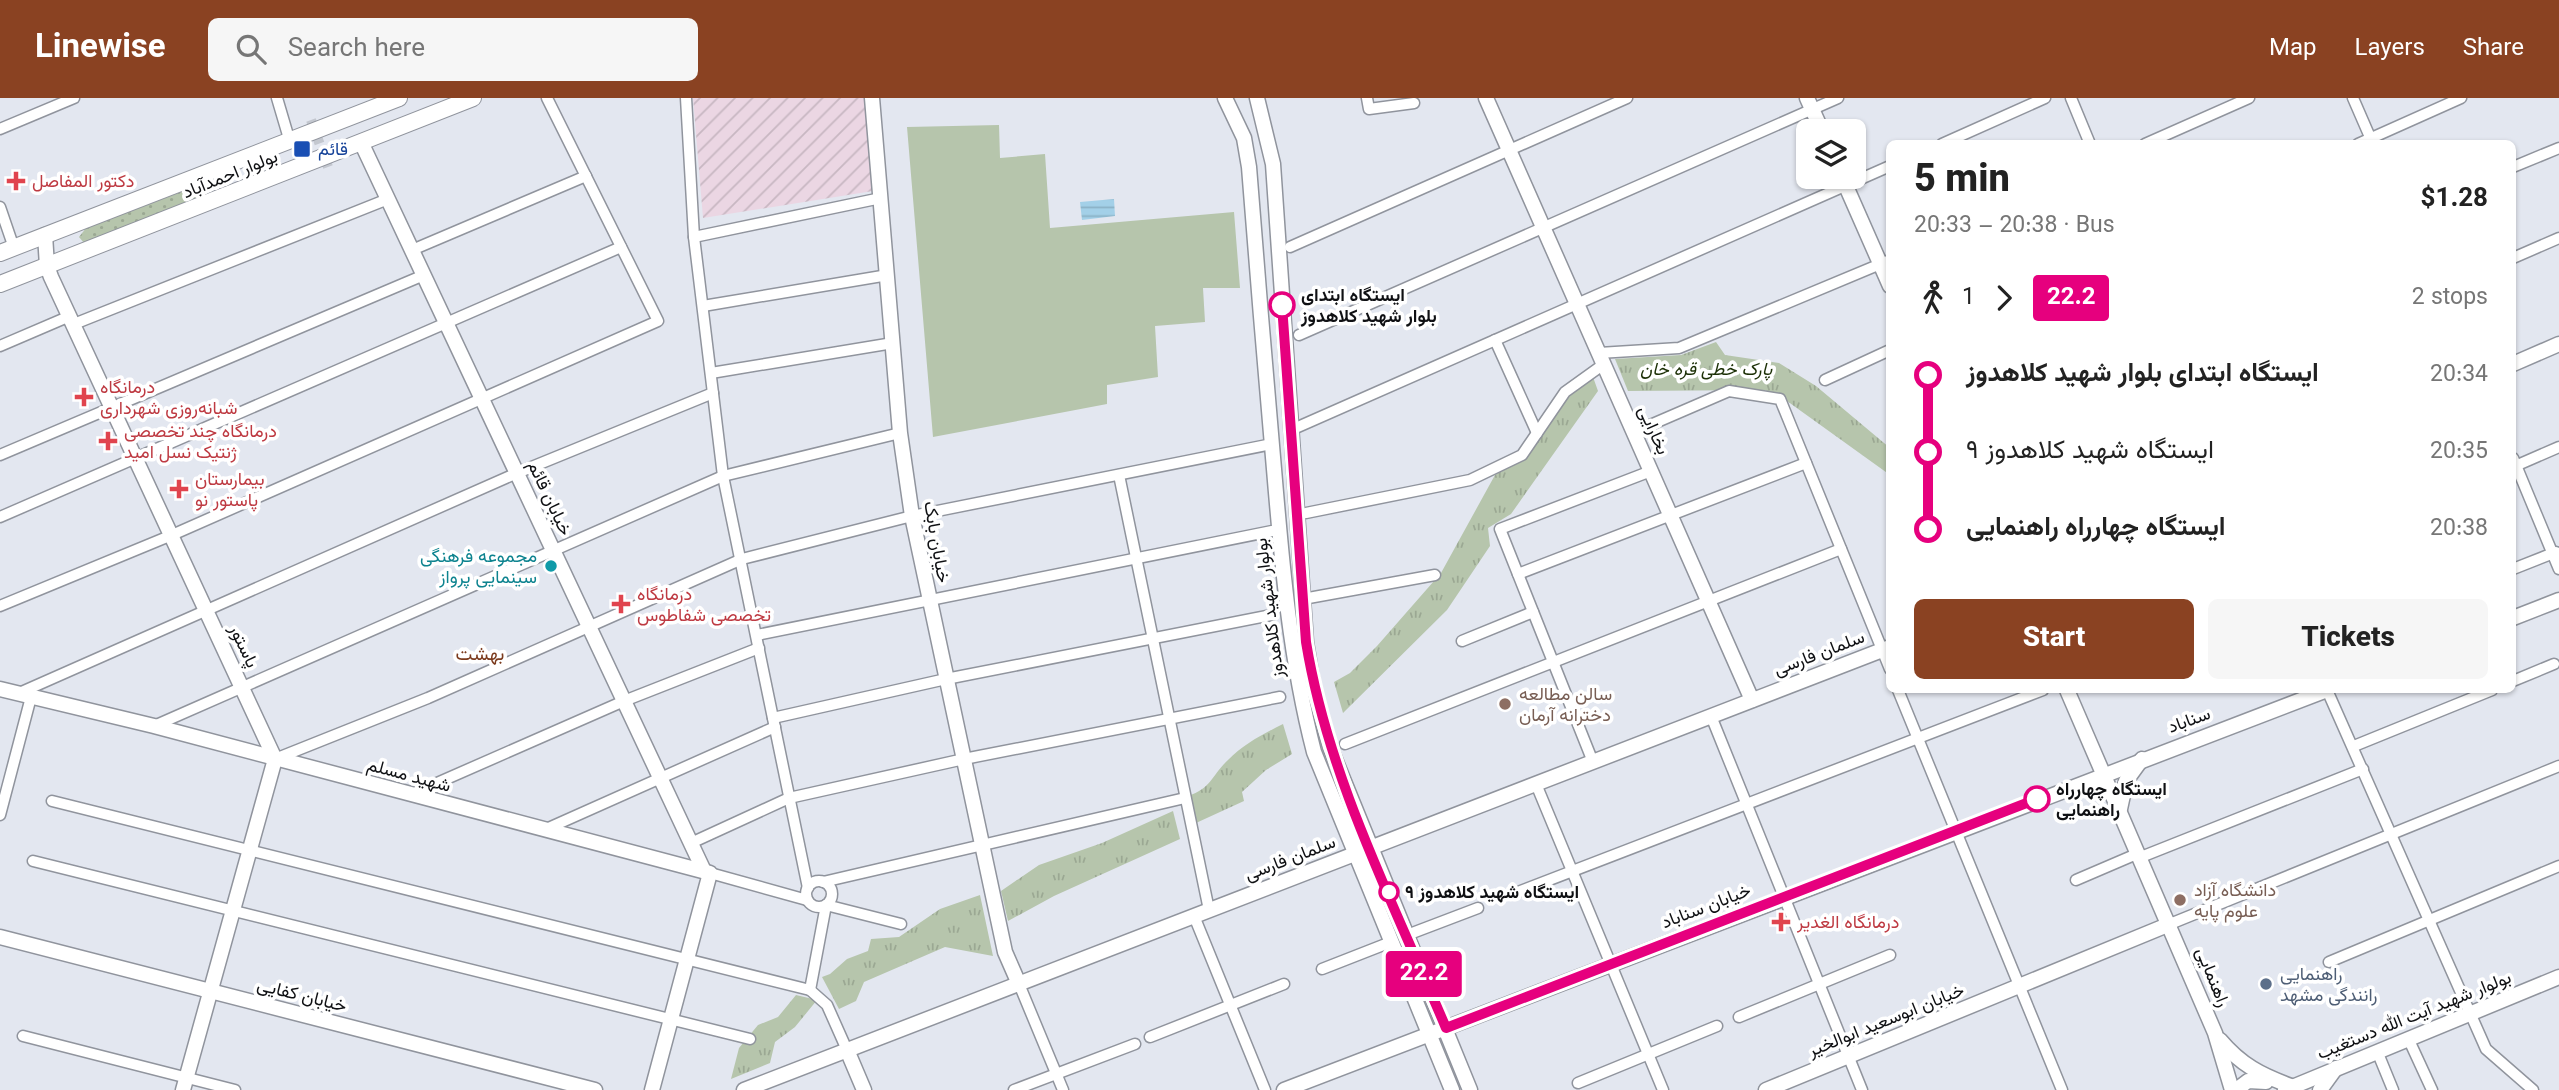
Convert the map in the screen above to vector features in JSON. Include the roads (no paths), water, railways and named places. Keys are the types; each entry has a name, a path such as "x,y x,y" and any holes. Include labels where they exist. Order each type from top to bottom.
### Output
{"main road":[{"name":"بولوار احمدآباد","path":"7,251 398,98"},
{"name":"بولوار احمدآباد","path":"0,284 473,98"},
{"path":"79,223 76,236 86,251"}],"street":[{"path":"0,129 74,98"},
{"path":"277,98 290,142"},
{"path":"0,606 172,535 658,321 547,98"},
{"path":"686,98 694,237 723,476 807,894 815,907 826,905 901,924"},
{"name":"خیابان بابک","path":"872,98 900,433 912,516 1005,952 1019,984"},
{"name":"بولوار شهید کلاهدوز","path":"1226,98 1244,138 1249,167 1290,633 1300,694 1314,752 1407,934 1470,1090"},
{"name":"بولوار شهید کلاهدوز","path":"1256,98 1273,164 1306,642 1317,702 1391,942 1452,1090"},
{"path":"1367,98 1369,109 1414,103"},
{"name":"بخارایی","path":"1486,98 1752,700"},
{"path":"1290,247 1628,98"},
{"path":"1299,335 1810,104 1838,98"},
{"path":"1951,140 2045,98"},
{"path":"2070,98 2088,140"},
{"path":"2155,140 2249,98"},
{"path":"2353,98 2372,140"},
{"path":"2374,140 2461,98"},
{"name":"خیابان قائم","path":"361,142 707,872"},
{"path":"2516,166 2559,148"},
{"path":"1866,174 1886,167"},
{"path":"412,250 586,176"},
{"path":"1291,430 1577,304 1827,189"},
{"path":"1306,513 1471,480 1522,455 1565,392 1601,358 1679,348 1885,262 1848,189"},
{"path":"694,237 881,198"},
{"path":"0,346 227,264 388,199"},
{"path":"0,207 7,251"},
{"name":"پاستور","path":"45,235 47,266 275,759"},
{"path":"2516,257 2559,238"},
{"path":"0,516 621,247"},
{"path":"0,455 424,275"},
{"path":"703,306 888,275"},
{"path":"1495,340 1538,433"},
{"path":"711,373 893,343"},
{"path":"2516,363 2559,344"},
{"path":"1825,380 1886,352"},
{"path":"1634,432 1729,391 1780,399 1841,549 1886,648"},
{"path":"0,815 24,695 206,610 517,472 713,393"},
{"path":"154,726 723,476 900,433"},
{"path":"185,1084 275,759 428,698 741,559 912,516 1272,444"},
{"path":"2516,463 2559,447"},
{"path":"1518,575 1806,463"},
{"path":"2516,468 2556,552 2559,569"},
{"path":"1593,762 1500,529 1651,471"},
{"path":"1119,475 1209,910"},
{"path":"757,635 928,598 1272,531"},
{"path":"1345,744 1841,549"},
{"path":"2516,568 2556,552"},
{"path":"1303,599 1435,575"},
{"path":"2516,617 2559,600"},
{"path":"1462,641 1533,612"},
{"path":"544,830 719,751 774,722 946,679 1272,615"},
{"path":"409,796 624,701 759,648"},
{"name":"سلمان فارسی","path":"744,1090 1886,648"},
{"path":"2516,680 2554,664"},
{"name":"شهید مسلم","path":"0,689 154,726 409,796 707,872 807,894"},
{"path":"1899,693 2062,1090"},
{"path":"1518,892 1917,736 2035,693"},
{"name":"راهنمایی","path":"2068,693 2170,924 2215,1033 2234,1090"},
{"name":"سناباد","path":"2143,758 2319,693"},
{"path":"2328,693 2486,1049 2533,1090"},
{"path":"2354,747 2485,693"},
{"path":"691,843 789,798 1169,718 1280,698"},
{"path":"1711,716 1862,1090"},
{"path":"2120,809 2126,781 2143,758"},
{"name":"خیابان سناباد","path":"1284,1090 2143,758"},
{"path":"2170,924 2559,766"},
{"path":"2076,880 2363,769"},
{"path":"1536,783 1663,1090"},
{"path":"807,894 814,882 823,883 1185,798"},
{"path":"52,802 810,990 827,1005 864,1090"},
{"path":"33,861 750,1039"},
{"path":"2329,962 2559,866"},
{"path":"652,1090 707,872"},
{"path":"810,990 826,905 831,895 823,883"},
{"path":"1407,934 1478,908"},
{"path":"1194,916 1265,1090"},
{"name":"خیابان ابوسعید ابوالخیر","path":"1766,1090 2170,924"},
{"name":"خیابان کفایی","path":"0,937 595,1090"},
{"path":"1322,969 1391,942"},
{"path":"1739,1017 1890,956"},
{"name":"بولوار شهید آیت الله دستغیب","path":"2288,1088 2559,977"},
{"path":"1019,984 1063,1090"},
{"path":"1150,1037 1284,984"},
{"path":"1578,1083 1717,1026"},
{"path":"2215,1033 2236,1059 2254,1072 2288,1088"},
{"path":"23,1035 185,1084 235,1090"},
{"path":"2408,1038 2432,1090"},
{"path":"1014,1090 1135,1044"},
{"path":"2377,1051 2393,1090"},
{"path":"2320,1090 2337,1067"},
{"path":"2234,1090 2255,1080 2269,1084 2274,1090"}],"water":[{"path":"1114,199 1115,216 1082,220 1080,202"}],"tunnel":[{"path":"311,120 328,167"}],"place":[{"name":"قائم","path":"302,149"},
{"name":"دكتور المفاصل","path":"16,181"},
{"name":"ایستگاه ابتدای بلوار شهید کلاهدوز","path":"1282,305"},
{"name":"درمانگاه شبانه‌روزی شهرداری","path":"84,397"},
{"name":"درمانگاه چند تخصصی ژنتیک نسل امید","path":"108,441"},
{"name":"بیمارستان پاستور نو","path":"179,489"},
{"name":"مجموعه فرهنگی سینمایی پرواز","path":"551,566"},
{"name":"درمانگاه تخصصی شفاطوس","path":"621,604"},
{"name":"سالن مطالعه دخترانه آرمان","path":"1505,704"},
{"name":"ایستگاه چهارراه راهنمایی","path":"2037,799"},
{"name":"ایستگاه شهید کلاهدوز ۹","path":"1389,892"},
{"name":"دانشگاه آزاد علوم پایه","path":"2180,900"},
{"name":"درمانگاه الغدیر","path":"1781,922"},
{"name":"راهنمایی رانندگی مشهد","path":"2266,984"}],"district":[{"name":"بهشت","path":"480,653"}],"park label":[{"name":"پارک خطی قره خان","path":"1706,369"}]}
